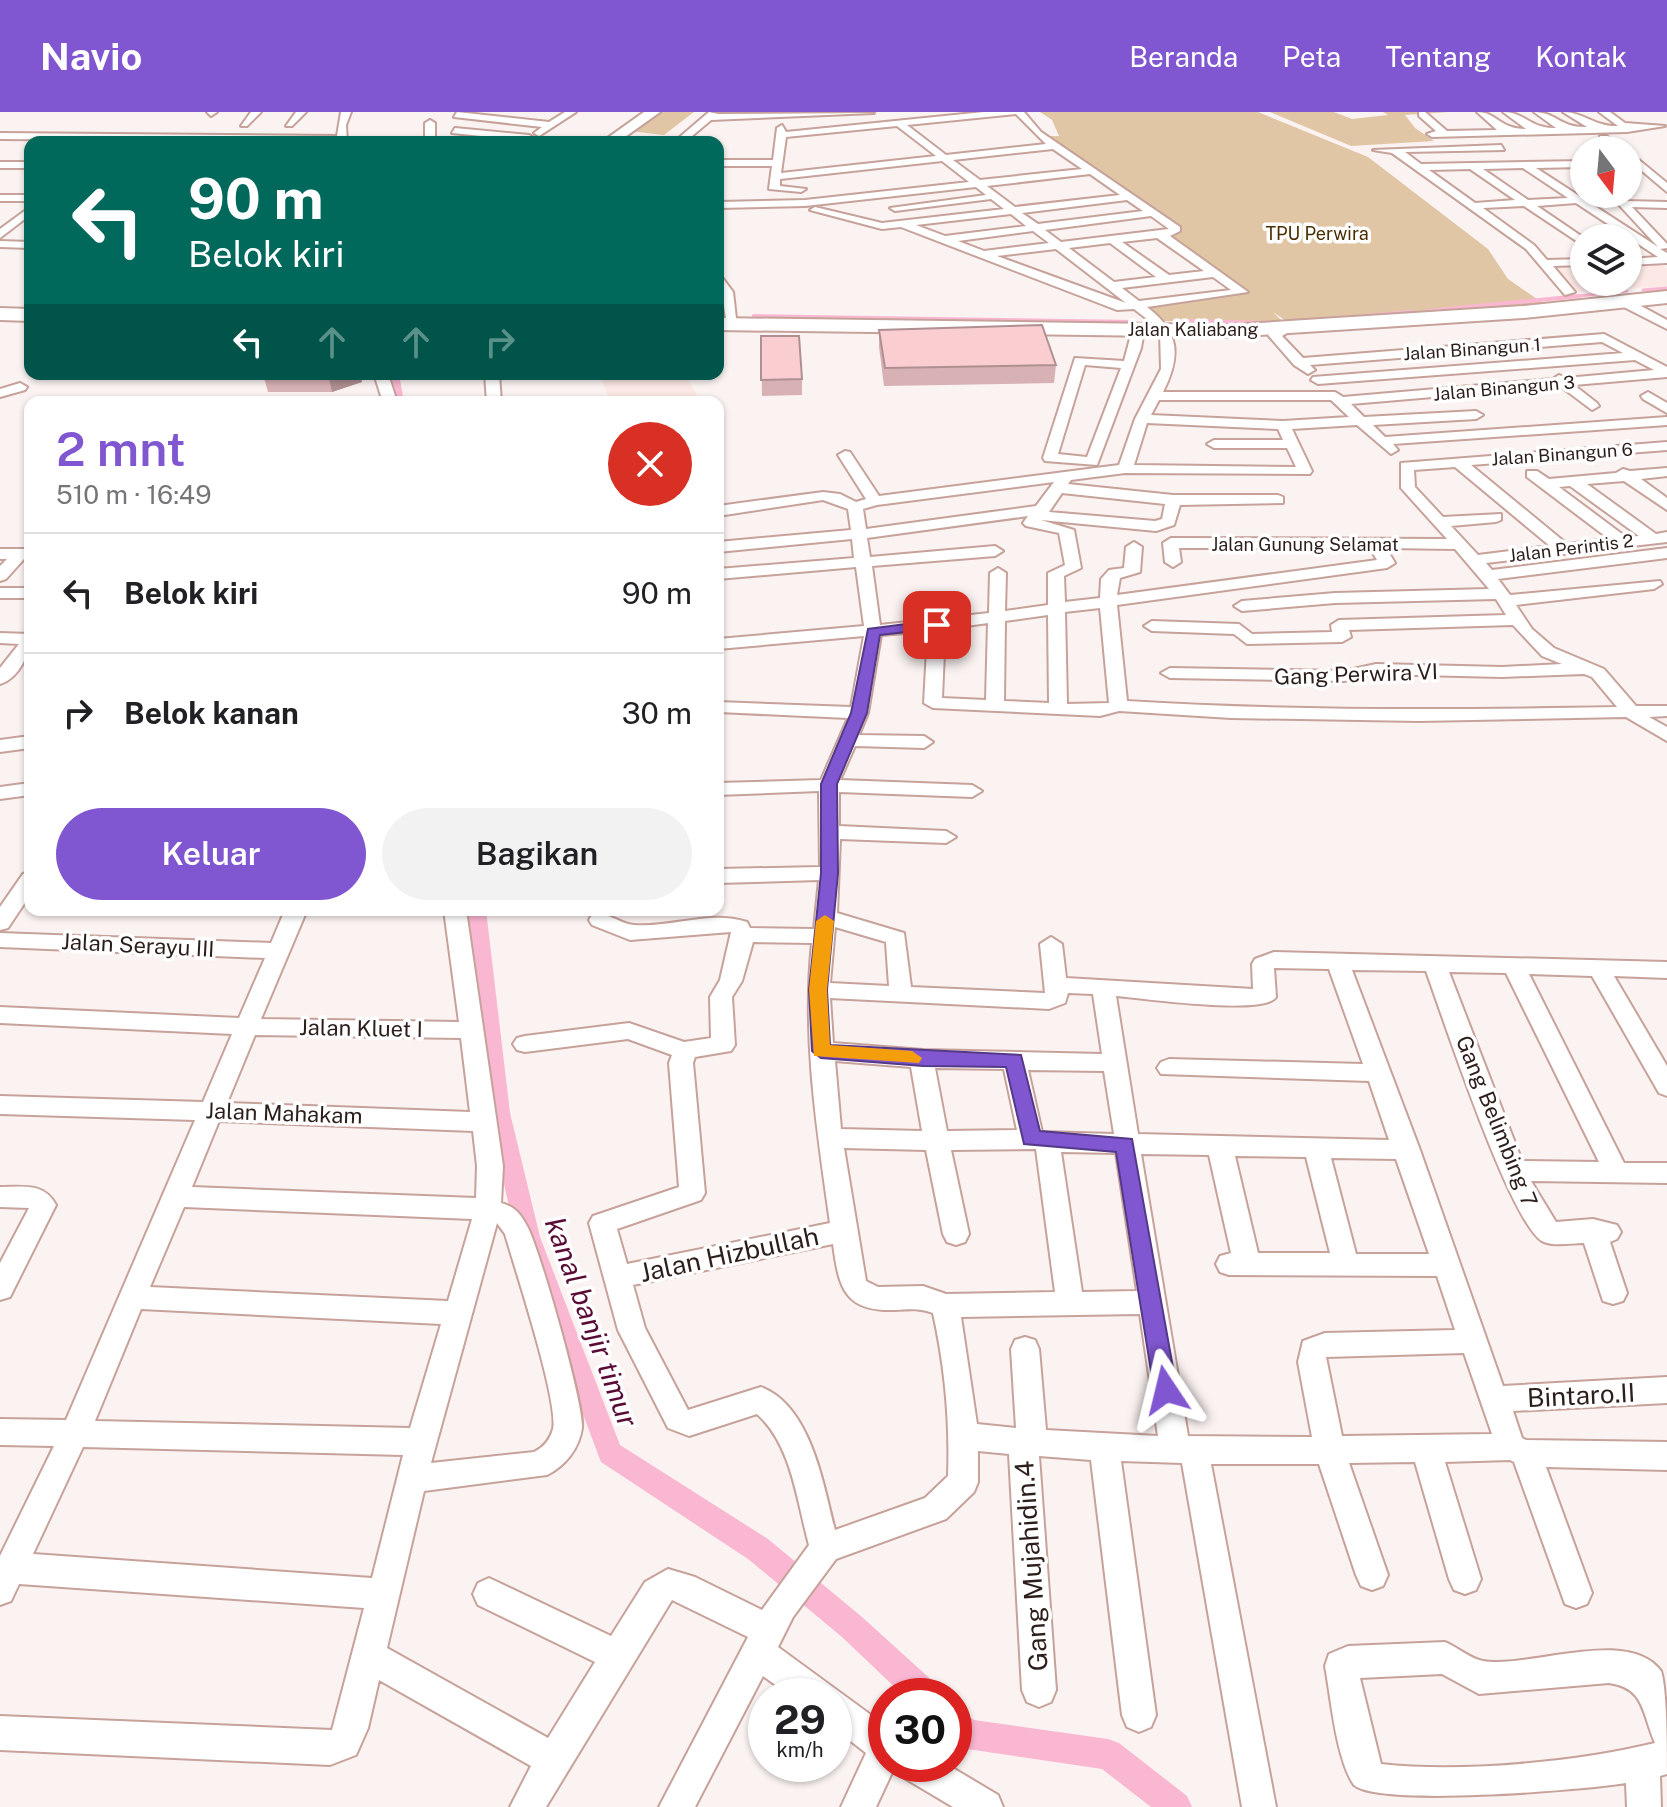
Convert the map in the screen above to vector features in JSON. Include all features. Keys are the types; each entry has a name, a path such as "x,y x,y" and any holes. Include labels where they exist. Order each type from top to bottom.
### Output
{"main road":[{"name":"Jalan Kaliabang","path":"728,320 1146,321 1289,328 1667,297"},
{"path":"0,314 24,315"},
{"path":"0,321 24,321"}],"street":[{"path":"244,124 256,112"},
{"path":"289,124 301,112"},
{"path":"342,136 341,125 346,112"},
{"path":"554,112 570,113"},
{"path":"598,136 631,112"},
{"path":"618,136 653,112"},
{"path":"686,136 712,115 875,112"},
{"path":"780,147 902,129 942,116 1012,112"},
{"path":"983,254 1159,234 1176,229 1038,134 1031,122 1019,112"},
{"path":"1508,112 1537,132"},
{"path":"1539,112 1567,131"},
{"path":"1568,112 1598,136"},
{"path":"1604,112 1625,126 1665,127"},
{"path":"1639,112 1665,127"},
{"path":"1649,112 1665,127"},
{"path":"533,136 570,113"},
{"path":"1481,113 1506,132"},
{"path":"456,136 458,114 550,125"},
{"path":"1422,114 1445,134"},
{"path":"199,123 212,116"},
{"path":"958,130 1031,122"},
{"path":"121,136 140,123"},
{"path":"430,123 430,136"},
{"path":"1463,123 1475,133"},
{"path":"229,124 259,124"},
{"path":"274,124 302,124"},
{"path":"328,125 341,125"},
{"path":"1610,136 1627,129 1625,126"},
{"path":"767,128 781,131 850,127 929,133"},
{"path":"723,129 738,129"},
{"path":"902,129 1146,321"},
{"path":"775,192 781,131"},
{"path":"1432,134 1567,131 1589,136"},
{"path":"1023,136 1038,134"},
{"path":"0,136 24,137"},
{"path":"1642,138 1667,137"},
{"path":"904,149 945,144"},
{"path":"1378,150 1516,145"},
{"path":"724,172 940,158 1055,146"},
{"path":"1395,150 1546,263 1569,292"},
{"path":"1549,165 1534,154 1570,153"},
{"path":"1057,160 1072,158"},
{"path":"724,164 778,168 794,160"},
{"path":"1418,167 1570,164"},
{"path":"0,165 24,165"},
{"path":"1525,165 1570,194"},
{"path":"1472,166 1570,233"},
{"path":"937,174 977,169"},
{"path":"1642,169 1667,189"},
{"path":"724,205 805,203 1090,171"},
{"path":"1095,185 1109,183"},
{"path":"734,192 807,188"},
{"path":"793,190 810,209 843,214 875,227 1129,197"},
{"path":"843,214 1009,195"},
{"path":"0,198 24,198"},
{"path":"1471,206 1570,201"},
{"path":"1642,204 1667,205"},
{"path":"1592,208 1666,258"},
{"path":"1627,208 1666,258"},
{"path":"943,239 1153,213"},
{"path":"0,215 24,214"},
{"path":"1,232 24,217"},
{"path":"1491,220 1547,217"},
{"path":"1120,218 1142,236"},
{"path":"903,224 1146,321 1242,292 1159,234"},
{"path":"1,232 24,232"},
{"path":"1111,239 1166,279"},
{"path":"0,244 24,245"},
{"path":"1053,246 1112,286 1146,321 1168,369 1142,419 1125,469"},
{"path":"1642,261 1666,258"},
{"path":"1546,263 1570,262"},
{"path":"1112,286 1216,273"},
{"path":"724,286 728,320"},
{"path":"1624,302 1667,325"},
{"path":"1128,365 1080,361 1050,458 1092,462 1146,321"},
{"path":"1289,328 1274,335 1406,466 1408,488 1488,575 1518,620 1548,652 1590,668 1605,680 1632,713 1657,733 1667,735"},
{"path":"1604,338 1633,333"},
{"name":"Jalan Binangun 1","path":"1299,362 1604,338 1667,372"},
{"path":"1431,352 1452,372 1506,405"},
{"path":"1318,380 1508,368 1640,355"},
{"path":"1539,365 1592,406"},
{"path":"1508,368 1534,385"},
{"name":"Jalan Binangun 3","path":"1152,396 1338,399 1480,390 1667,372"},
{"path":"0,393 20,387"},
{"path":"1648,396 1667,409"},
{"path":"1619,410 1635,424"},
{"path":"1569,413 1588,428"},
{"path":"1142,419 1283,425 1476,415"},
{"path":"1383,441 1524,425 1543,431 1667,421"},
{"path":"724,510 823,496 865,504 1064,482 1125,469 1303,473 1283,425"},
{"path":"1524,425 1549,455"},
{"path":"1214,444 1292,444"},
{"name":"Jalan Binangun 6","path":"1406,466 1667,446"},
{"path":"845,455 865,504 860,534 873,632 859,713 829,784 827,832 830,873 818,990 821,1051 851,1279 862,1295 875,1299 923,1297 945,1306 1151,1302"},
{"path":"1457,461 1563,549"},
{"path":"1546,484 1621,472 1667,472"},
{"path":"1621,472 1666,503"},
{"path":"1532,474 1623,542"},
{"path":"1573,481 1659,538"},
{"path":"1064,482 1173,500 1278,500"},
{"path":"1058,708 1056,573 1073,568 1067,531 1032,525 1064,482"},
{"path":"724,546 1040,513 1164,525 1169,522 1173,500"},
{"path":"1440,522 1496,517"},
{"name":"Jalan Perintis 2","path":"1474,560 1659,538"},
{"name":"Jalan Gunung Selamat","path":"1173,562 1171,543 1459,544"},
{"path":"724,644 937,625 1387,563 1375,543"},
{"path":"1118,706 1108,603 1110,575 1132,572 1134,547"},
{"path":"724,573 995,551"},
{"path":"1488,575 1667,553"},
{"path":"0,554 24,554"},
{"path":"0,576 24,555"},
{"path":"995,705 998,573"},
{"path":"1242,606 1335,598 1503,598 1654,584"},
{"path":"0,593 24,593"},
{"path":"1152,626 1236,628 1245,639 1262,639 1342,637 1339,625 1518,620"},
{"path":"937,625 933,703 1100,711 1118,706 1332,715 1667,711"},
{"path":"0,638 24,640"},
{"path":"0,679 24,648"},
{"name":"Gang Perwira VI","path":"1170,673 1330,677 1376,669 1502,672 1590,668"},
{"path":"724,707 859,713"},
{"path":"849,740 924,742"},
{"path":"0,746 24,743"},
{"path":"724,789 829,784 972,791"},
{"path":"0,793 24,790"},
{"path":"827,832 946,837"},
{"path":"724,876 830,873"},
{"path":"0,923 24,888"},
{"path":"293,916 75,1433 5,1579 384,1594"},
{"path":"0,1733 330,1748 344,1743 351,1728 421,1442 488,1209 490,1166 474,1030 456,916"},
{"path":"525,1044 629,1031 685,1051 723,1045 721,997 731,981 744,935 739,927 727,923 625,933 600,920"},
{"path":"744,935 824,926 896,938 901,980 898,993"},
{"name":"Jalan Serayu III","path":"0,940 276,951"},
{"path":"818,990 1049,1001 1057,997 1051,944"},
{"path":"1056,985 1265,997 1265,961 1667,970"},
{"path":"1338,962 1408,1150 1494,1399 1519,1450 1576,1593"},
{"name":"Gang Belimbing 7","path":"1435,965 1514,1171 1544,1230 1550,1233 1600,1231 1613,1293"},
{"path":"1514,967 1616,1172"},
{"path":"1599,969 1667,1087"},
{"path":"1103,987 1151,1302 1259,1807"},
{"name":"Jalan Kluet I","path":"0,1015 247,1027 474,1030"},
{"path":"685,1051 680,1072 692,1193 602,1221 604,1243 632,1330 682,1423 761,1400 775,1409 794,1444 815,1560"},
{"path":"821,1051 923,1059 1113,1063"},
{"path":"923,1059 923,1078 956,1234"},
{"path":"1014,1060 1039,1140 1070,1302"},
{"path":"1169,1068 1378,1073"},
{"name":"Jalan Mahakam","path":"0,1105 460,1119 484,1125"},
{"path":"831,1138 1408,1150"},
{"path":"1220,1147 1238,1264 1446,1265"},
{"path":"1317,1150 1346,1265"},
{"path":"1514,1171 1667,1173"},
{"path":"173,1196 488,1209 505,1214 517,1231 563,1390 568,1427 555,1456 537,1465 412,1479"},
{"path":"0,1197 34,1197 43,1205 0,1289"},
{"name":"Jalan Hizbullah","path":"615,1277 843,1231"},
{"path":"130,1297 459,1313"},
{"path":"676,1807 770,1630 815,1560 935,1509 963,1482 965,1436 954,1344 945,1306"},
{"path":"1372,1575 1330,1452 1312,1362 1313,1350 1325,1345 1473,1341"},
{"name":"Gang Mujahidin.4","path":"1025,1349 1039,1690"},
{"name":"Bintaro.II","path":"1494,1399 1667,1390"},
{"path":"0,1432 421,1442"},
{"path":"965,1436 1104,1447 1330,1452 1519,1450 1667,1456"},
{"path":"1104,1447 1139,1715"},
{"path":"1426,1449 1465,1579"},
{"path":"527,1807 656,1593 668,1584 684,1588 770,1630 806,1678"},
{"path":"489,1594 617,1656"},
{"path":"367,1655 554,1760"},
{"path":"1644,1807 1655,1762 1481,1780 1404,1784 1375,1781 1367,1775 1362,1765 1341,1666 1348,1662 1445,1658 1479,1678 1609,1667 1633,1670 1649,1682 1667,1732"},
{"path":"852,1721 868,1733"},
{"path":"858,1807 870,1782"},
{"path":"944,1782 986,1807"}],"shaded area":[{"path":"1552,265 1570,265 1570,284"},
{"path":"1642,265 1661,265 1667,269 1667,286 1642,288"},
{"path":"602,380 688,380 698,396 608,396"}],"green space":[{"path":"656,112 694,112 664,135 629,131"},
{"name":"TPU Perwira","path":"1040,112 1258,112 1368,157 1488,249 1508,279 1547,306 1292,325 1273,312 1283,322 1159,321 1138,306 1242,292 1167,239 1182,229 1038,136 1059,136 1052,120"},
{"path":"1270,112 1334,112 1352,119 1388,115 1383,112 1449,112 1405,115 1415,128 1434,141 1351,146"}],"building":[{"path":"1042,325 1056,365 885,368 879,330"},
{"path":"761,336 799,336 802,379 761,380"}],"waterway":[{"path":"1643,290 1667,288"},
{"path":"1563,298 1578,296"},
{"path":"1563,298 1579,296"},
{"path":"1428,311 1563,298"},
{"path":"1342,318 1411,312"},
{"path":"754,316 1135,322"},
{"path":"1186,321 1271,323"},
{"name":"kanal banjir timur","path":"394,380 397,396"},
{"name":"kanal banjir timur","path":"477,916 499,1113 528,1237 610,1453 758,1549 852,1627 907,1678"},
{"name":"kanal banjir timur","path":"972,1735 1108,1754 1176,1807"}],"slow traffic":[{"path":"825,921 818,990 821,1051 912,1058"}],"route":[{"path":"937,625 873,632 859,713 829,784 827,832 830,873 818,990 821,1051 923,1059 1014,1060 1031,1139 1125,1144 1166,1390"}]}
